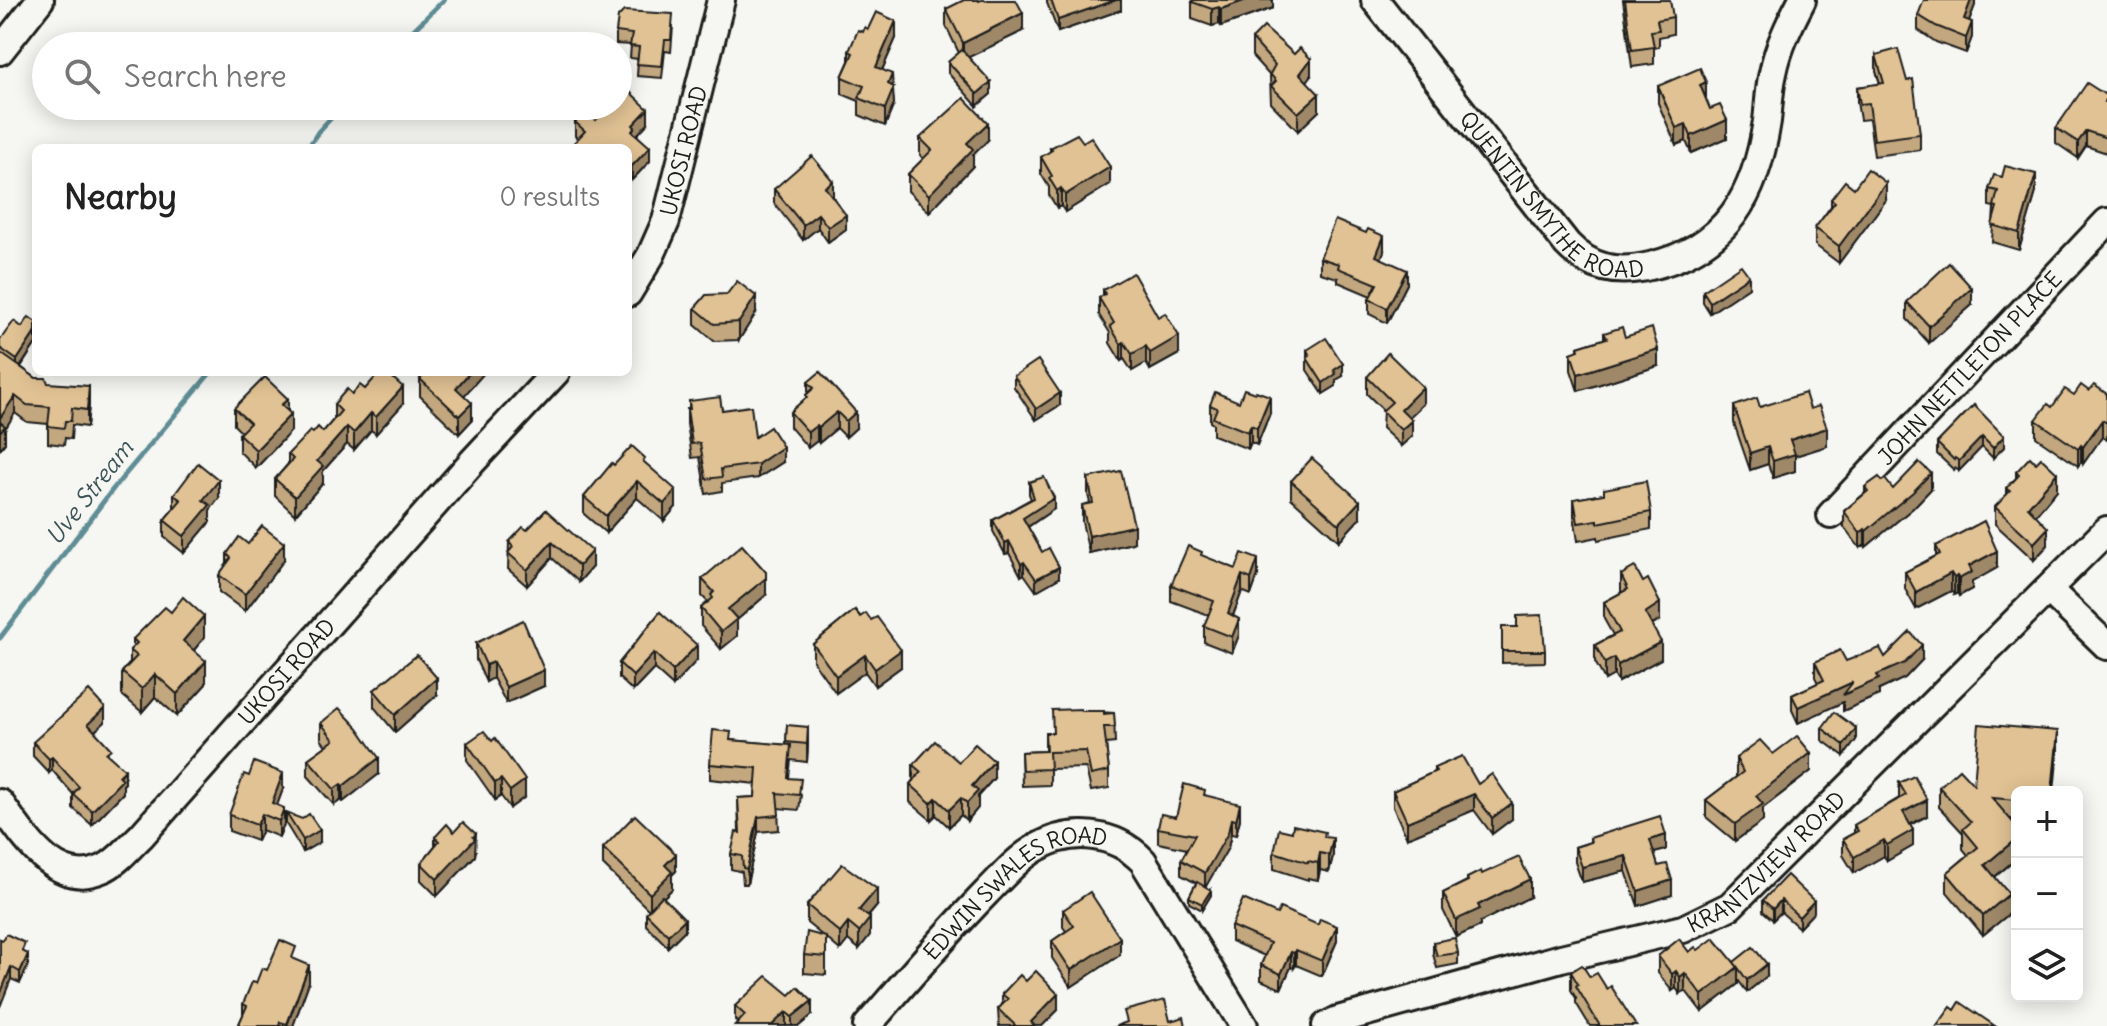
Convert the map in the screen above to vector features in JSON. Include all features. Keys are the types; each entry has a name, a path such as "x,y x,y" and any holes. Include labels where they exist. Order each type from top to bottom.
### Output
{"street":[{"path":"0,51 40,0"},
{"name":"UKOSI ROAD","path":"632,286 666,221 721,0"},
{"name":"QUENTIN SMYTHE ROAD","path":"1375,0 1567,244 1588,263 1614,270 1651,266 1681,256 1711,238 1735,215 1749,192 1756,170 1780,47 1802,0"},
{"name":"JOHN NETTLETON PLACE","path":"1831,515 2107,222"},
{"name":"UKOSI ROAD","path":"0,803 44,859 60,869 80,873 102,869 119,857 552,376"},
{"name":"KRANTZVIEW ROAD","path":"1326,1026 1520,969 1683,929 1730,906 2107,530"},
{"path":"2049,590 2107,646"},
{"name":"EDWIN SWALES ROAD","path":"867,1026 1018,861 1037,847 1060,838 1083,835 1107,837 1122,844 1143,861 1244,1026"}],"building":[{"path":"964,0 1016,0 1023,13 963,43 946,9"},
{"path":"1051,0 1116,0 1058,20"},
{"path":"1193,0 1246,0 1212,9"},
{"path":"1625,0 1670,0 1673,17 1657,20 1659,30 1651,31 1654,47 1632,50"},
{"path":"1924,0 1971,0 1964,19 1972,22 1966,38 1918,15"},
{"path":"624,11 673,14 671,40 665,40 662,66 637,64 639,47 632,46 632,32 616,32 618,17"},
{"path":"876,12 896,21 876,67 892,74 888,84 894,87 885,109 859,98 864,86 842,77 853,53 849,51 858,30 863,32 865,27 868,29"},
{"path":"1264,27 1294,54 1300,48 1311,59 1300,74 1319,94 1298,113 1271,86 1276,81 1270,74 1275,65 1252,39"},
{"path":"1898,49 1907,81 1913,79 1920,134 1874,140 1869,103 1860,104 1857,87 1884,83 1876,55"},
{"path":"962,50 991,82 977,94 948,62"},
{"path":"1700,68 1706,82 1700,85 1710,109 1720,105 1727,120 1691,136 1686,124 1676,128 1658,86"},
{"path":"2087,83 2107,96 2107,138 2086,131 2078,142 2056,128"},
{"path":"632,94 648,109 633,125 632,131 650,147 632,166 632,144 573,144 585,131 575,122 632,120"},
{"path":"964,98 988,123 967,143 973,149 929,195 908,174 932,150 920,138"},
{"path":"1077,134 1083,142 1091,137 1110,167 1065,195 1061,188 1057,191 1041,157 1052,150 1050,148"},
{"path":"812,156 833,181 825,187 846,215 828,227 818,214 803,225 774,189"},
{"path":"2005,166 2036,174 2019,233 1992,225 1998,191 1989,189 1994,175 2002,177"},
{"path":"1868,169 1886,183 1839,246 1815,228 1835,202 1831,199 1845,181 1854,188"},
{"path":"1335,220 1366,233 1368,229 1384,236 1376,256 1407,270 1387,308 1369,299 1377,284 1338,268 1339,264 1320,258"},
{"path":"1949,263 1972,288 1929,326 1907,302"},
{"path":"1741,265 1749,276 1710,302 1703,291"},
{"path":"1133,273 1158,317 1165,313 1179,336 1150,353 1146,346 1132,354 1124,342 1121,344 1110,326 1114,323 1099,298 1105,294 1103,290"},
{"path":"737,281 756,296 739,322 714,324 695,308 706,295 727,294"},
{"path":"29,317 32,319 32,337 17,360 0,348 0,340 14,321 22,327"},
{"path":"1622,327 1625,337 1652,328 1658,349 1578,374 1571,353 1579,350 1578,347 1607,338 1604,333"},
{"path":"1326,338 1343,364 1334,370 1336,374 1323,383 1307,358 1310,356 1307,350"},
{"path":"1388,353 1423,387 1401,409 1412,420 1401,430 1382,411 1392,402 1367,377"},
{"path":"2,354 32,376 46,378 48,383 89,386 87,410 72,408 71,421 65,421 64,428 48,426 50,407 27,405 15,396 0,418"},
{"path":"1038,360 1060,393 1036,409 1014,376"},
{"path":"820,372 856,412 846,421 837,412 808,432 790,412 814,388 808,382"},
{"path":"376,376 391,376 403,387 376,417 371,413 354,433 347,427 317,461 323,466 295,497 275,479 293,459 288,454 310,431 313,433 318,427 323,432 341,411 334,404 347,389 352,394 360,385 365,389"},
{"path":"423,376 466,376 456,388 472,403 459,416 420,379"},
{"path":"265,377 288,399 281,405 291,414 256,450 239,434 250,423 234,408"},
{"path":"2081,385 2089,391 2094,385 2107,394 2107,423 2102,420 2083,447 2081,445 2078,449 2036,420 2048,404 2052,407 2065,389 2074,395"},
{"path":"1244,389 1270,396 1257,428 1251,425 1248,432 1213,418 1217,408 1210,405 1215,392 1239,402"},
{"path":"1805,393 1810,409 1819,406 1827,428 1790,440 1795,454 1773,461 1768,447 1750,453 1734,406 1757,398 1760,407"},
{"path":"720,397 722,410 751,406 755,437 770,427 783,447 758,464 721,469 722,477 706,479 700,443 692,444 687,409 690,409 689,401"},
{"path":"1974,405 2004,436 1993,448 1982,437 1959,461 1954,460 1937,443"},
{"path":"632,446 645,458 643,461 676,490 664,504 637,481 606,516 584,497 612,463 614,465"},
{"path":"2030,457 2036,463 2041,458 2057,473 2028,507 2048,528 2034,543 1995,507 2010,491 2007,488 2019,475 2016,472"},
{"path":"1312,458 1360,501 1339,524 1291,481"},
{"path":"1919,462 1931,473 1913,492 1860,533 1844,511 1868,491 1865,487 1879,477 1893,489"},
{"path":"198,463 219,480 203,500 210,505 184,536 164,520 181,500 174,495"},
{"path":"1121,471 1134,525 1089,536 1082,505 1093,503 1088,478"},
{"path":"1044,477 1054,498 1023,518 1042,552 1049,548 1059,567 1036,579 1024,562 1021,564 1009,541 1005,543 993,520 1034,498 1029,482"},
{"path":"1646,481 1651,512 1598,523 1598,520 1578,523 1574,499 1604,494 1604,489"},
{"path":"546,510 592,551 579,566 552,542 527,570 508,553 513,547 509,542 523,527 527,530"},
{"path":"1984,521 1997,551 1969,566 1972,572 1959,579 1951,573 1916,592 1905,572 1940,554 1936,546"},
{"path":"262,526 284,543 245,594 219,575 231,558 227,554 239,537 248,544"},
{"path":"742,545 766,572 766,578 728,609 737,619 721,632 701,608 713,598 711,595 714,592 702,579"},
{"path":"1188,546 1202,552 1201,555 1236,569 1242,553 1258,559 1251,579 1242,575 1228,613 1239,619 1232,637 1204,626 1214,601 1171,585"},
{"path":"1635,567 1643,582 1648,579 1660,603 1645,613 1661,642 1618,665 1614,658 1605,663 1595,645 1620,632 1604,602 1628,589 1621,575"},
{"path":"183,597 204,616 183,641 206,661 177,694 155,674 142,689 122,672 137,656 130,650 137,643 133,639 165,607 171,612"},
{"path":"855,610 860,617 866,613 871,620 877,617 901,650 875,669 865,655 836,676 813,644"},
{"path":"660,612 697,645 673,671 654,653 633,676 619,663"},
{"path":"1542,615 1545,651 1502,651 1502,627 1517,627 1517,616"},
{"path":"523,620 544,670 506,687 493,662 486,665 476,643"},
{"path":"1910,632 1922,645 1905,663 1843,695 1853,682 1798,707 1792,695 1824,680 1815,662 1840,650 1846,661 1880,648 1885,657"},
{"path":"417,655 437,678 395,715 374,690"},
{"path":"89,691 105,708 88,724 111,749 106,753 125,770 119,776 123,779 92,811 73,794 79,787 52,757 49,759 33,742"},
{"path":"339,708 379,758 343,786 341,784 334,789 308,759 334,740 321,723"},
{"path":"1081,709 1114,713 1115,727 1104,727 1109,771 1091,775 1086,751 1049,752 1050,769 1022,770 1021,752 1046,751 1045,733 1053,733 1052,710"},
{"path":"1834,712 1856,728 1844,745 1822,728"},
{"path":"1979,724 2058,731 2053,786 2011,786 2011,800 1992,798 2011,820 2011,843 1985,865 2009,894 1983,916 1947,873 1978,847 1963,829 1971,822 1939,787 1959,769 1974,785"},
{"path":"787,725 808,727 807,744 786,742"},
{"path":"713,730 731,732 730,740 791,745 788,778 801,779 799,795 777,793 779,815 758,817 747,869 743,868 742,856 731,854 736,832 740,833 738,798 755,797 757,768 710,764"},
{"path":"484,731 492,741 495,738 525,780 510,791 501,779 495,783 467,743"},
{"path":"1797,736 1811,753 1756,796 1763,804 1735,824 1706,800 1743,772 1736,758 1760,740 1773,754"},
{"path":"935,741 959,762 975,744 994,761 972,786 978,791 967,803 961,798 949,810 936,798 931,803 910,784 921,772 913,765"},
{"path":"1462,756 1478,784 1492,774 1512,803 1492,818 1474,794 1407,822 1393,791"},
{"path":"254,762 283,773 272,803 284,808 279,821 262,814 257,825 229,815 244,774 249,776"},
{"path":"1914,776 1927,800 1903,812 1913,830 1887,845 1884,840 1854,857 1843,839 1858,831 1854,825 1906,795 1899,783"},
{"path":"1184,784 1205,790 1204,795 1240,804 1236,820 1231,819 1228,833 1205,873 1181,860 1195,835 1158,828 1161,814 1176,817"},
{"path":"286,813 302,819 309,814 320,830 303,840"},
{"path":"635,815 676,854 665,865 672,872 650,894 603,848"},
{"path":"1660,816 1666,835 1650,840 1658,866 1667,864 1672,880 1638,891 1626,856 1582,867 1575,847 1591,842 1590,838"},
{"path":"463,822 476,834 475,839 437,879 421,863 439,841 435,837 447,824 454,832"},
{"path":"1293,825 1325,832 1324,837 1333,838 1329,855 1320,853 1318,863 1308,863 1274,852 1279,829 1292,832"},
{"path":"1519,857 1530,879 1478,905 1480,909 1456,920 1443,893 1481,871 1482,874"},
{"path":"842,864 877,889 859,910 870,918 859,932 848,923 840,933 807,905"},
{"path":"1787,875 1814,901 1799,917 1781,900 1773,909 1763,900"},
{"path":"1197,882 1211,890 1202,904 1189,897"},
{"path":"1090,892 1120,938 1071,970 1052,941 1074,926 1063,910"},
{"path":"662,896 685,919 668,935 646,913"},
{"path":"1243,899 1277,914 1280,908 1318,925 1320,919 1337,926 1322,961 1296,950 1291,952 1281,974 1261,965 1270,943 1231,926"},
{"path":"807,932 826,937 826,957 804,955"},
{"path":"6,934 25,943 22,951 28,954 20,972 11,967 0,995 0,939 3,940"},
{"path":"1455,938 1458,953 1437,956 1433,942"},
{"path":"1714,938 1738,967 1702,995 1685,973 1680,977 1676,971 1672,974 1658,956 1679,939 1689,952 1695,947 1698,950"},
{"path":"280,940 296,947 292,958 309,965 287,1024 238,1026 247,1006 243,1004 252,982 256,983 262,968 267,970"},
{"path":"1753,947 1767,964 1747,980 1734,962"},
{"path":"1582,965 1590,977 1597,973 1607,989 1611,986 1636,1026 1600,1026 1571,972"},
{"path":"1036,971 1058,994 1031,1022 1035,1026 1016,1026 998,1009 1008,999 1002,994 1020,975 1026,981"},
{"path":"767,976 790,995 798,987 812,1001 792,1017 786,1012 771,1026 735,1026 745,1015 735,1006"},
{"path":"1165,1000 1170,1021 1184,1017 1186,1026 1116,1026 1127,1022 1124,1011"},
{"path":"1960,1002 1995,1026 1937,1026 1951,1007 1955,1010"}],"waterway":[{"name":"Uve Stream","path":"411,32 444,0"},
{"name":"Uve Stream","path":"310,144 329,120"},
{"name":"Uve Stream","path":"0,638 113,489 208,376"}]}
